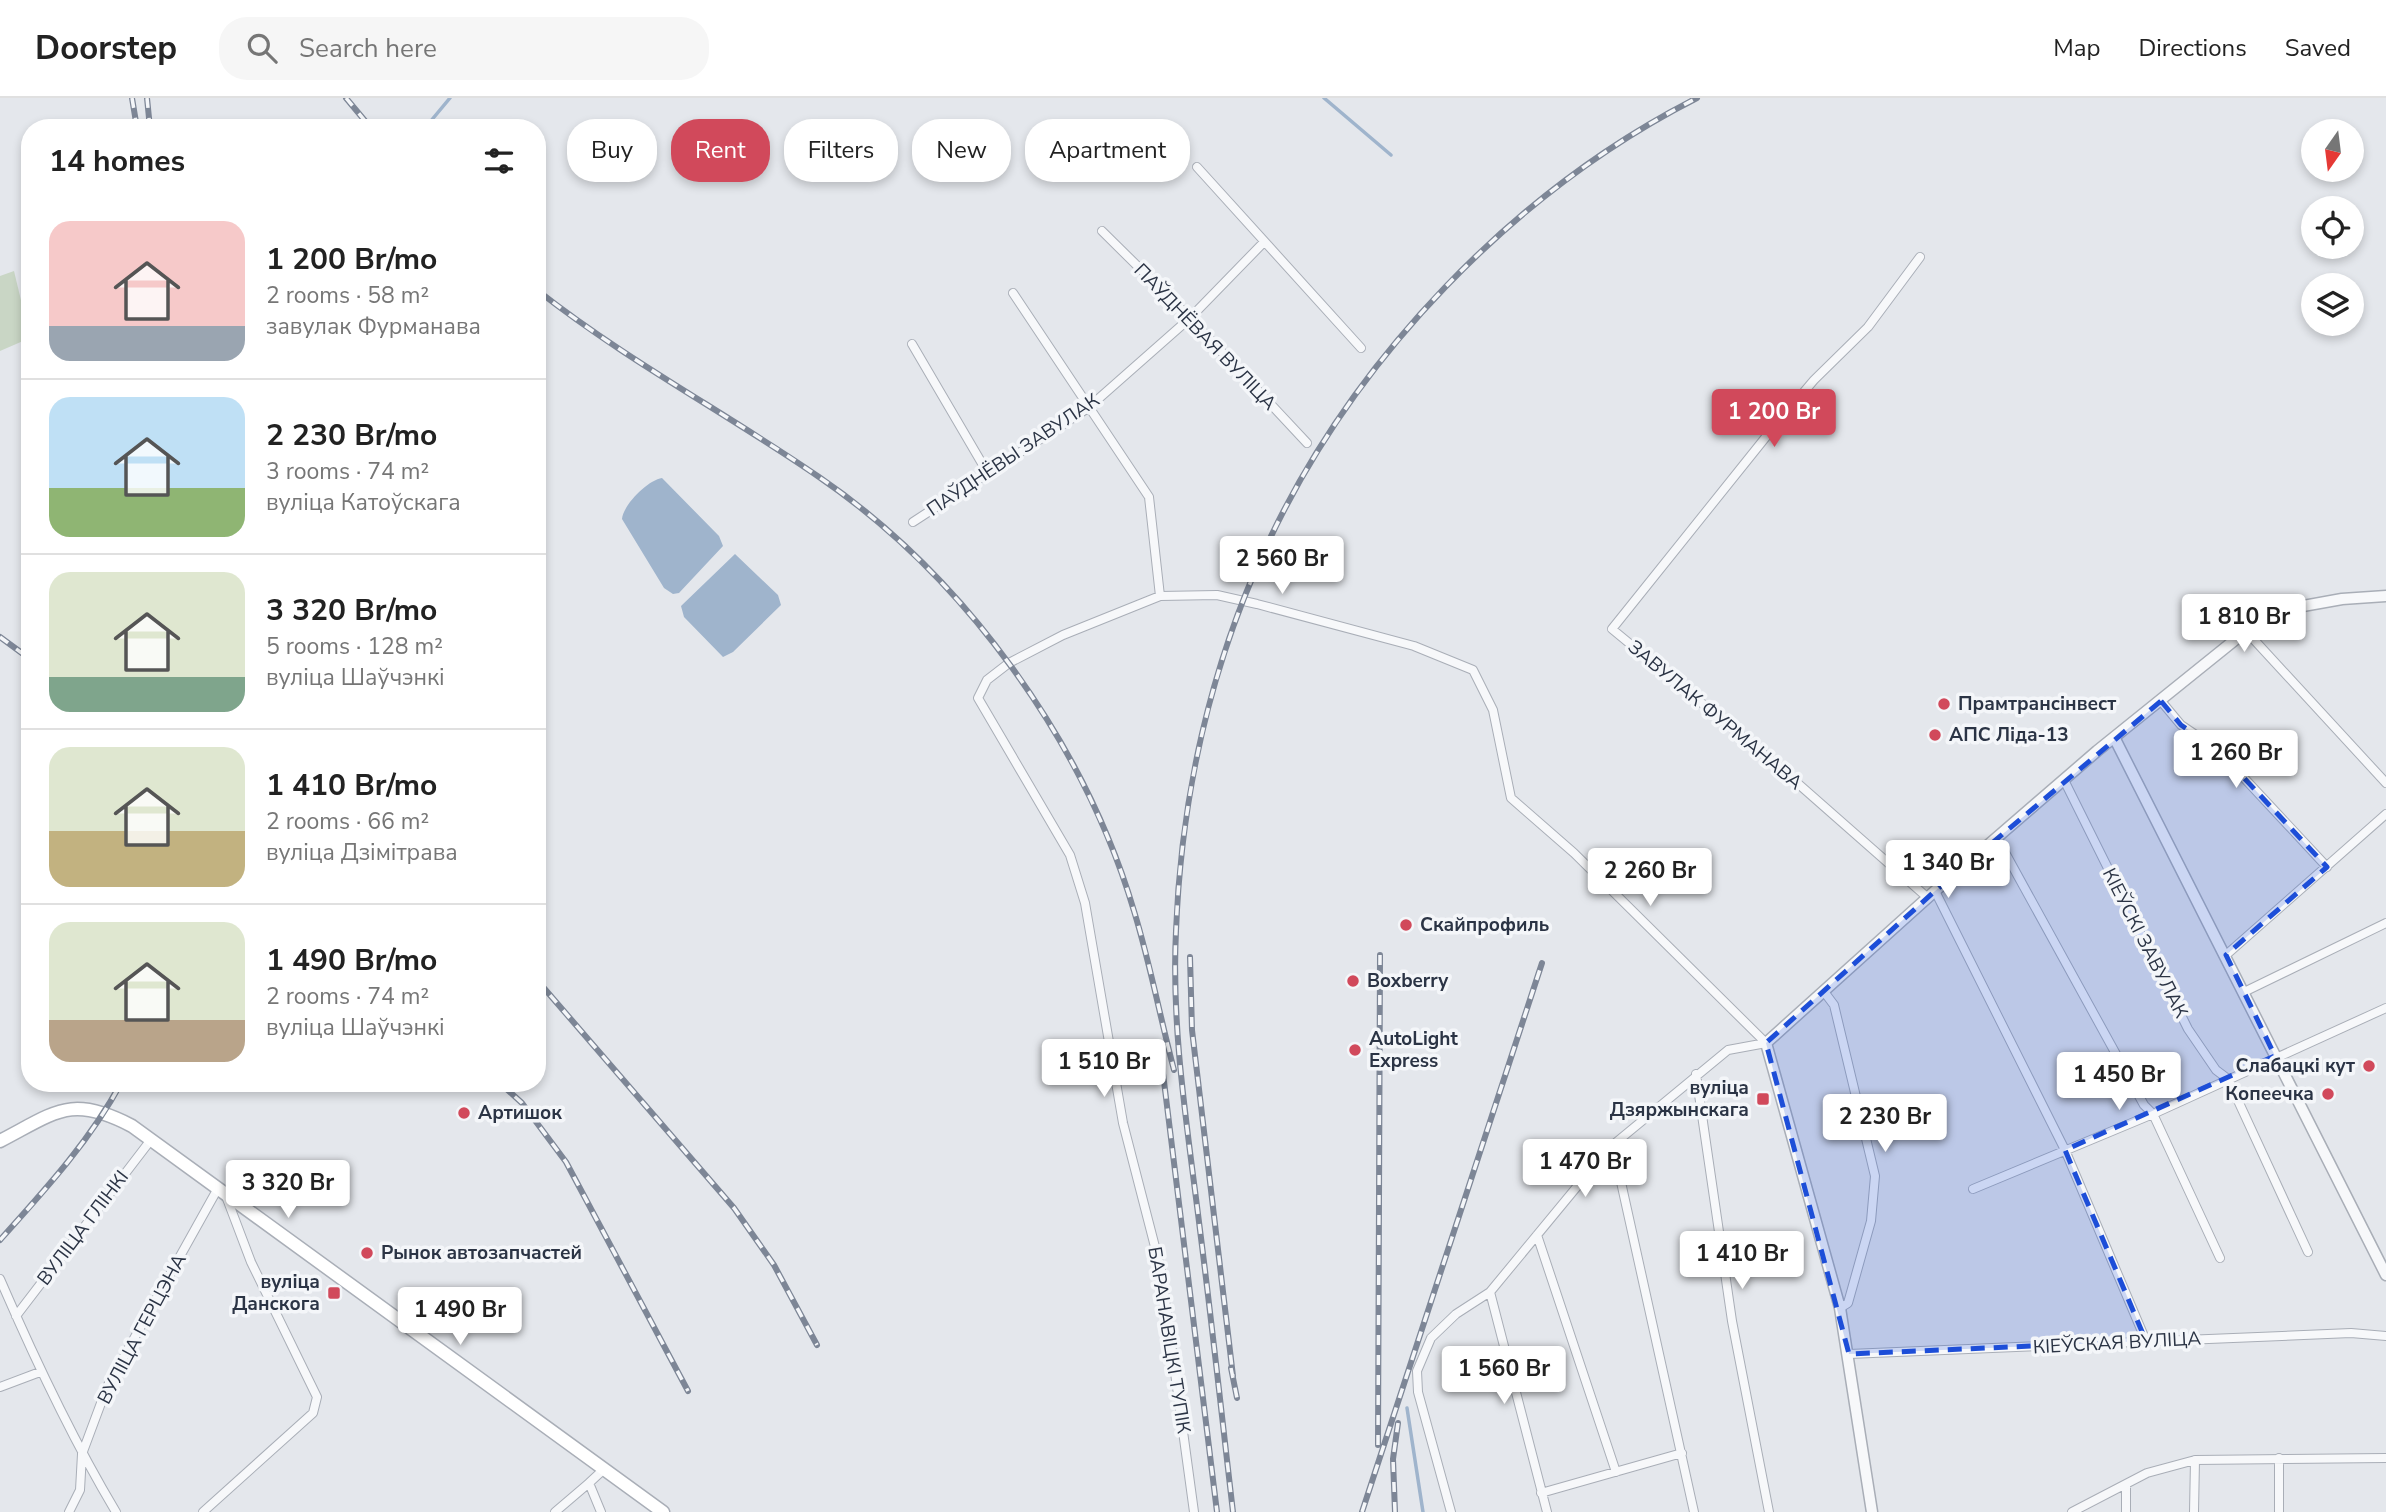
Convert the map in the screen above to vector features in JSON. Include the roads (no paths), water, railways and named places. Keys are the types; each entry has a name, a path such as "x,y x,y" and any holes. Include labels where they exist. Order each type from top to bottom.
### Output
{"main road":[{"path":"0,1141 51,1115 89,1107 104,1111 132,1126 663,1512"}],"street":[{"path":"1197,167 1361,348"},
{"name":"ПАЎДНЁВАЯ ВУЛІЦА","path":"1102,231 1190,318 1307,443"},
{"name":"ПАЎДНЁВЫ ЗАВУЛАК","path":"913,522 1088,408 1190,318 1264,242"},
{"name":"ЗАВУЛАК ФУРМАНАВА","path":"1920,257 1868,327 1814,380 1769,433 1612,629 1931,894"},
{"path":"1013,293 1149,497 1160,596 1217,595 1257,604 1414,646 1474,670 1493,710 1511,798 1574,853 1766,1043 1840,1308 1872,1512"},
{"path":"912,344 987,472"},
{"name":"БАРАНАВІЦКІ ТУПІК","path":"1160,596 1063,635 1009,663 987,680 978,698 1070,855 1085,904 1123,1123 1161,1270 1194,1512"},
{"path":"1451,1512 1426,1427 1417,1371 1432,1338 1456,1314 1490,1292 1608,1149 1728,1050 1766,1043 1825,993 1931,894 2064,780 2246,632 2286,608 2386,596"},
{"path":"2246,632 2386,782"},
{"path":"2161,701 2181,726 2218,750 2327,867"},
{"path":"2115,739 2386,1275"},
{"name":"КІЕЎСКІ ЗАВУЛАК","path":"2064,780 2188,1029 2216,1070 2228,1079 2308,1252"},
{"path":"2226,955 2386,814"},
{"path":"1997,838 2144,1105 2152,1114 2220,1258"},
{"path":"1931,894 2065,1150 2146,1341"},
{"path":"2244,992 2386,923"},
{"path":"1825,993 1834,1005 1875,1176 1871,1221 1848,1303 1840,1308"},
{"path":"1973,1189 2152,1114 2386,1008"},
{"path":"1696,1074 1732,1321 1769,1512"},
{"name":"ВУЛІЦА ГЛІНКІ","path":"16,1316 150,1141"},
{"path":"1608,1149 1617,1164 1694,1512"},
{"path":"203,1512 313,1413 317,1397 251,1262 222,1193"},
{"name":"ВУЛІЦА ГЕРЦЭНА","path":"69,1512 80,1490 82,1454 107,1387 222,1193"},
{"path":"1537,1235 1616,1472"},
{"path":"0,1279 40,1372 82,1454 116,1512"},
{"path":"1490,1292 1546,1512"},
{"name":"КІЕЎСКАЯ ВУЛІЦА","path":"1849,1354 2351,1333 2386,1336"},
{"path":"0,1387 40,1372"},
{"path":"1541,1493 1682,1453"},
{"path":"2279,1458 2279,1512"},
{"path":"2072,1512 2147,1473 2195,1460 2386,1458"},
{"path":"2194,1512 2195,1460"},
{"path":"555,1512 603,1470"},
{"path":"589,1483 601,1512"},
{"path":"2126,1486 2126,1512"}],"water":[{"path":"662,478 719,536 723,546 679,593 673,594 664,588 622,519 623,513 637,494 650,483"},
{"path":"735,554 778,595 781,605 733,652 723,657 684,617 681,606"}],"waterway":[{"path":"432,119 450,98"},
{"path":"1324,98 1391,155"},
{"path":"1407,1408 1423,1512"}],"railway":[{"path":"132,98 136,119"},
{"path":"147,98 149,119"},
{"path":"346,98 364,119"},
{"path":"1233,1512 1182,1081 1175,968 1179,882 1192,783 1214,686 1229,639 1266,547 1302,478 1344,411 1392,347 1445,287 1503,232 1565,181 1629,136 1697,98"},
{"path":"546,297 606,340 819,477 872,517 922,563 969,613 1012,668 1051,726 1084,786 1112,848 1140,931 1174,1070"},
{"path":"0,637 21,652"},
{"path":"1378,1445 1380,955"},
{"path":"1190,957 1192,1030 1233,1376"},
{"path":"1362,1512 1542,963"},
{"path":"546,990 734,1208 774,1265 817,1345"},
{"path":"1160,1049 1217,1512"},
{"path":"0,1240 81,1145 116,1092"},
{"path":"510,1092 522,1103 566,1162 688,1391"},
{"path":"1231,1368 1237,1398"},
{"path":"1395,1512 1393,1459 1398,1423"}],"place":[{"name":"Прамтрансінвест","path":"1944,704"},
{"name":"АПС Ліда-13","path":"1935,735"},
{"name":"Скайпрофиль","path":"1406,925"},
{"name":"Boxberry","path":"1353,981"},
{"name":"AutoLight Express","path":"1355,1050"},
{"name":"Слабацкі кут","path":"2369,1066"},
{"name":"Копеечка","path":"2328,1094"},
{"name":"вуліца Дзяржынскага","path":"1763,1099"},
{"name":"Артишок","path":"464,1113"},
{"name":"Рынок автозапчастей","path":"367,1253"},
{"name":"вуліца Данскога","path":"334,1293"}]}
